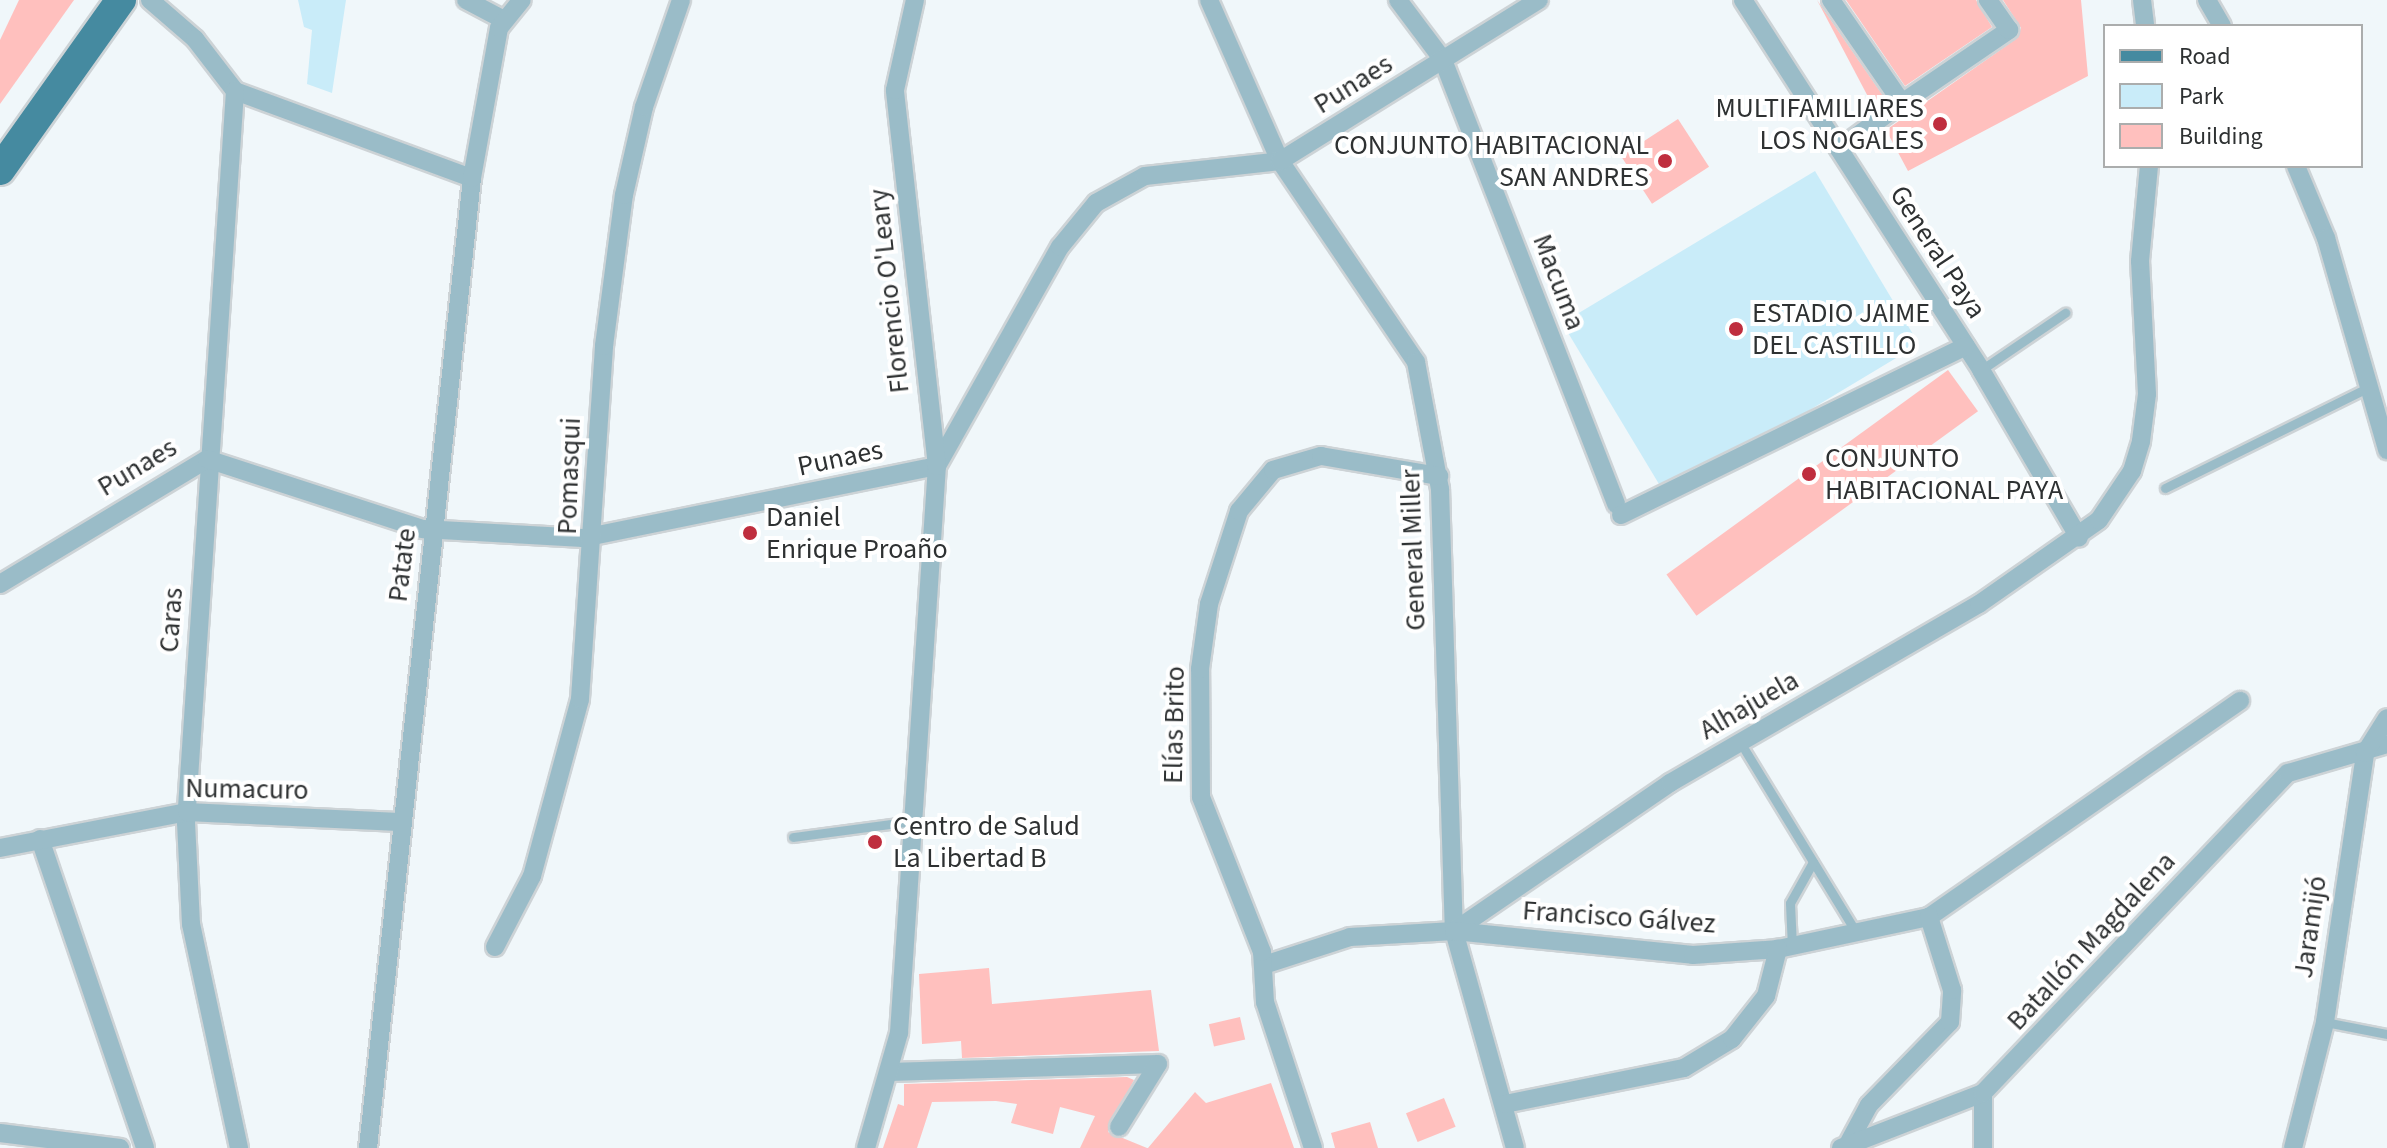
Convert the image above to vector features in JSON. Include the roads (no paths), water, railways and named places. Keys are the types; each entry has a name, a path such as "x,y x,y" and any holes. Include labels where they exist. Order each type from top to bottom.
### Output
{"main road":[{"path":"0,170 121,0"}],"street":[{"path":"150,0 195,39 235,91 472,178"},
{"path":"466,0 502,19 522,0"},
{"name":"Pomasqui","path":"495,947 532,876 561,779 580,699 594,537 604,346 624,195 644,107 681,0"},
{"name":"Florencio O'Leary","path":"866,1148 899,1033 937,466 895,90 915,0"},
{"name":"General Miller","path":"1209,0 1280,161 1416,362 1439,476 1454,931 1515,1148"},
{"name":"Macuma","path":"1398,0 1443,60 1618,509 1966,346"},
{"name":"Punaes","path":"0,584 207,459 435,531 594,537 937,466 1060,247 1096,203 1145,176 1280,161 1539,0"},
{"name":"General Paya","path":"1743,0 1981,370 2079,538"},
{"path":"1831,0 1902,103"},
{"path":"1839,149 2009,30 1988,0"},
{"path":"2142,0 2145,24"},
{"path":"2207,0 2221,24"},
{"name":"Patate","path":"368,1148 399,822 435,531 472,178 502,19"},
{"name":"Caras","path":"235,91 207,459 187,812 191,924 239,1148"},
{"name":"Alhajuela","path":"1454,931 1740,742 2079,538 2116,498 2141,441 2147,394 2140,261 2149,168"},
{"path":"2297,168 2326,238 2367,388 2382,412 2387,450"},
{"name":"Elías Brito","path":"1313,1148 1265,1002 1264,965 1201,797 1200,669 1223,555 1239,511 1273,470 1321,456 1439,476"},
{"name":"Francisco Gálvez","path":"1264,965 1350,937 1454,931 1693,955 1785,947 1929,917 2240,701"},
{"name":"Jaramijó","path":"2293,1148 2325,1022 2365,753 2387,718"},
{"name":"Batallón Magdalena","path":"1844,1146 1983,1093 2288,773 2319,759 2365,753 2387,744"},
{"name":"Numacuro","path":"0,848 187,812 399,822"},
{"path":"40,839 145,1148"},
{"path":"1844,1146 1869,1105 1950,1022 1952,990 1929,917"},
{"path":"1505,1104 1684,1068 1732,1039 1766,996 1785,947"},
{"path":"889,1072 1158,1064 1119,1127"},
{"path":"1983,1093 1983,1148"},
{"path":"0,1133 120,1148"}],"lane":[{"path":"0,146 105,0"},
{"path":"1981,370 2065,313"},
{"path":"2165,488 2367,388"},
{"path":"1740,742 1856,932"},
{"path":"793,837 913,821"},
{"path":"1785,947 1790,903 1813,862"},
{"path":"2325,1022 2387,1034"}],"place":[{"name":"MULTIFAMILIARES LOS NOGALES","path":"1940,124"},
{"name":"CONJUNTO HABITACIONAL SAN ANDRES","path":"1665,161"},
{"name":"ESTADIO JAIME DEL CASTILLO","path":"1736,329"},
{"name":"CONJUNTO HABITACIONAL PAYA","path":"1809,474"},
{"name":"Daniel Enrique Proaño","path":"750,533"},
{"name":"Centro de Salud La Libertad B","path":"875,842"}]}
